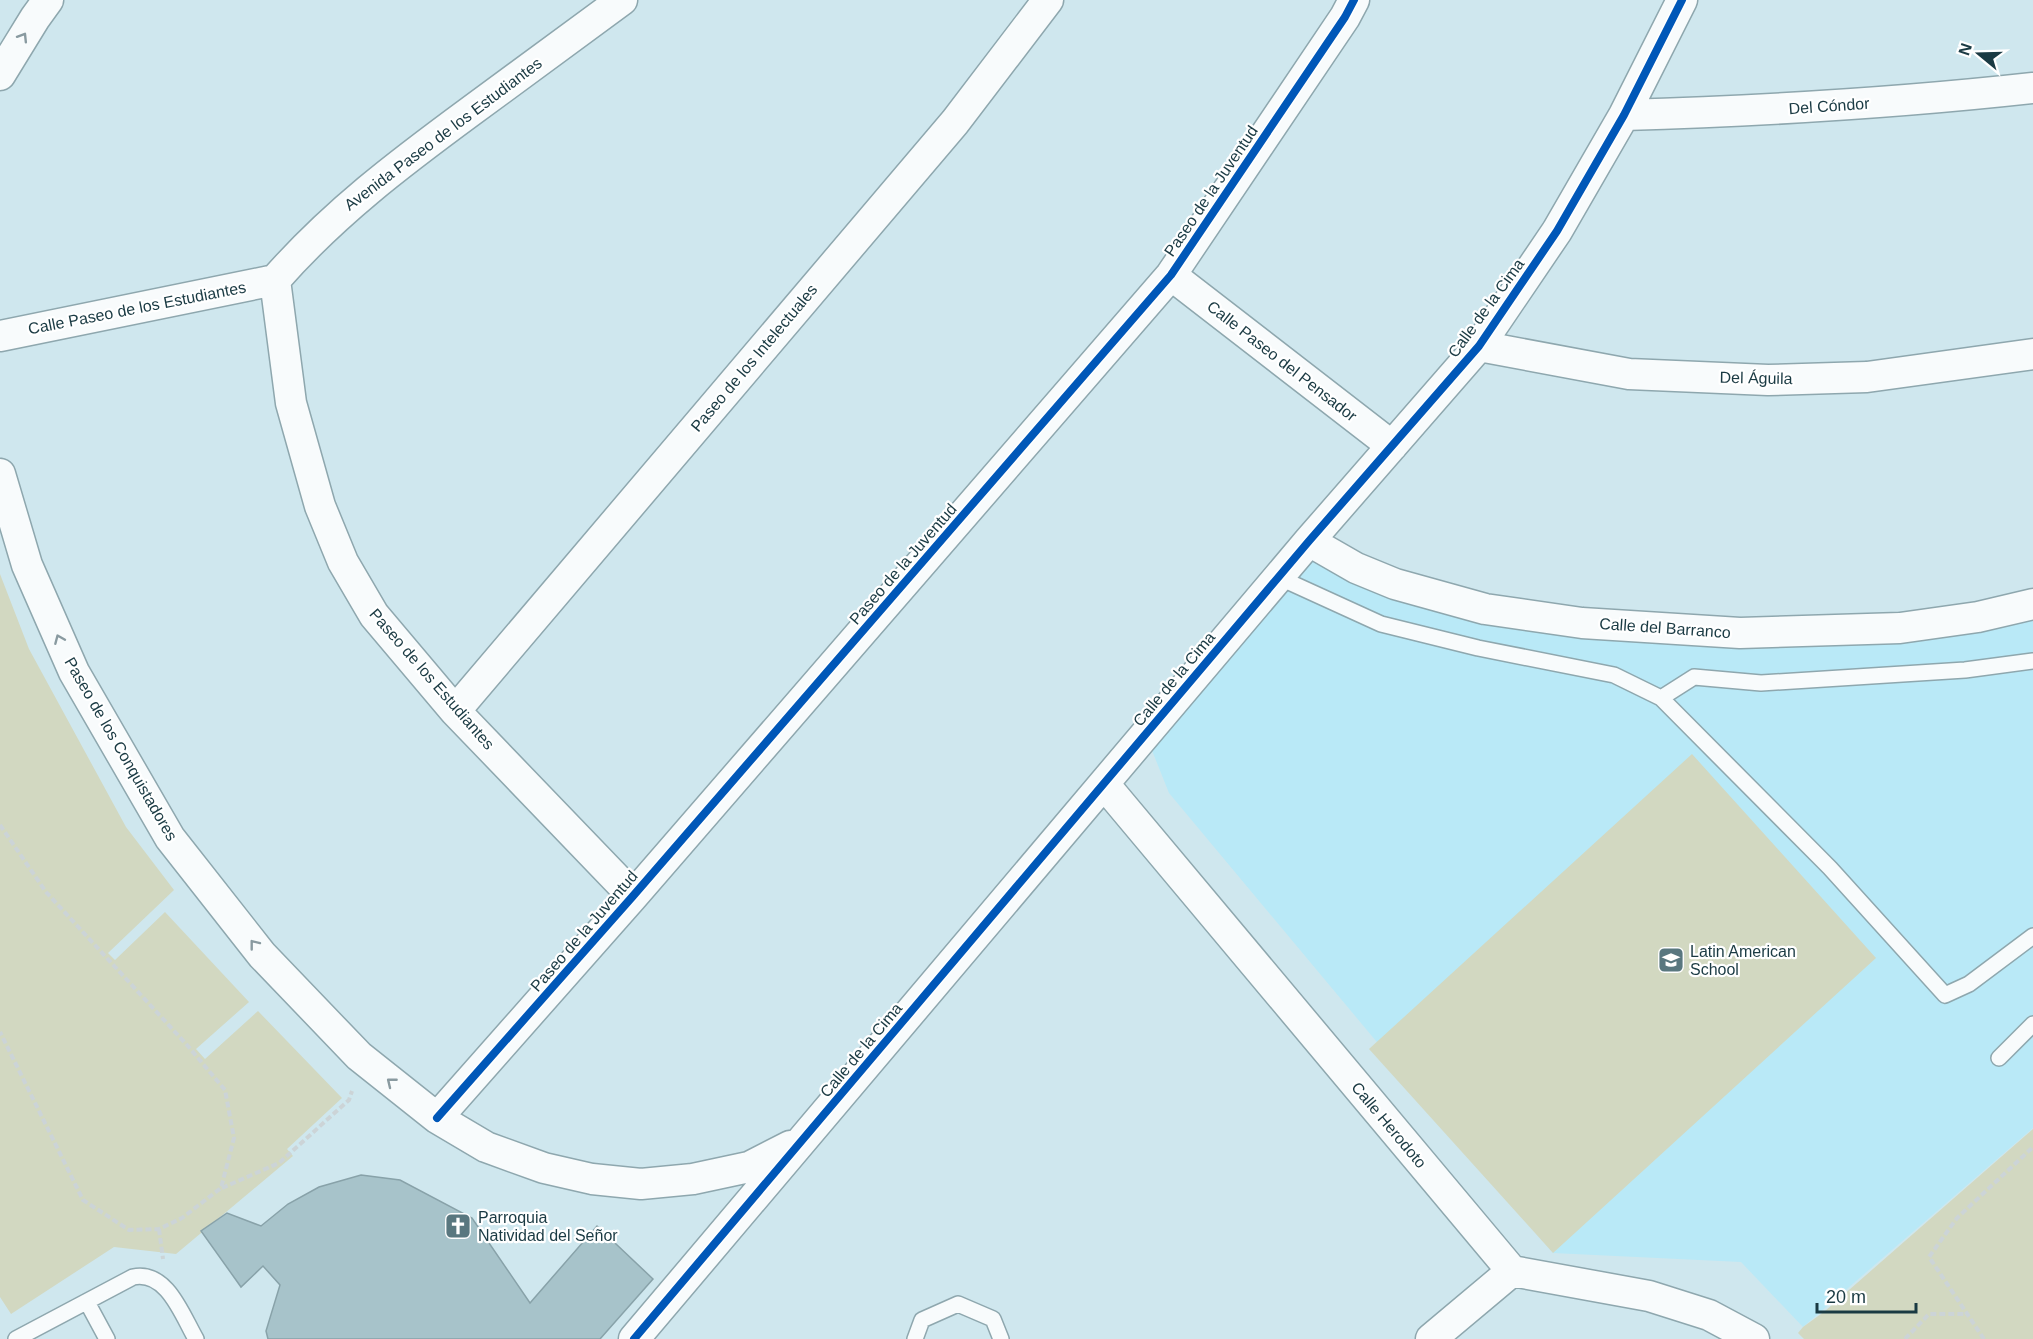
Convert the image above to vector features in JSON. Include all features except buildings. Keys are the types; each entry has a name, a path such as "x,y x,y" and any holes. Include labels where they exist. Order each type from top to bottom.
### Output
{"street":[{"path":"0,75 34,18 48,0"},
{"name":"Avenida Paseo de los Estudiantes","path":"275,280 304,246 395,167 622,0"},
{"name":"Paseo de los Intelectuales","path":"455,711 955,122 1048,0"},
{"name":"Paseo de la Juventud","path":"437,1118 633,896 1171,275 1345,17 1354,0"},
{"name":"Calle de la Cima","path":"634,1339 1308,541 1479,346 1557,231 1624,115 1682,0"},
{"name":"Del Cóndor","path":"1624,115 1733,112 1934,99 2033,88"},
{"name":"Calle Paseo del Pensador","path":"1171,275 1392,446"},
{"name":"Calle Paseo de los Estudiantes","path":"0,336 275,280"},
{"name":"Paseo de los Estudiantes","path":"275,280 291,403 321,506 343,562 374,615 455,711 633,896"},
{"name":"Del Águila","path":"1479,346 1629,374 1768,380 1867,377 2033,354"},
{"name":"Paseo de los Conquistadores","path":"0,474 27,565 74,672 170,838 262,955 359,1056 437,1118 486,1147 544,1168 592,1179 641,1184 693,1179 749,1167 804,1138"},
{"name":"Calle del Barranco","path":"1308,541 1356,568 1395,584 1485,609 1582,623 1740,633 1900,628 1978,617 2033,604"},
{"name":"Calle Herodoto","path":"1104,784 1512,1271"},
{"path":"1431,1339 1512,1271 1649,1296 1709,1315 1754,1339"}],"lane":[{"path":"1278,577 1381,624 1478,648 1614,675 1661,698 1830,868 1945,995 1969,984 2033,936"},
{"path":"1661,698 1694,677 1761,683 1965,670 2033,661"},
{"path":"1999,1058 2033,1024"},
{"path":"16,1339 134,1277 144,1276 159,1281 167,1289 196,1339"},
{"path":"87,1302 107,1339"},
{"path":"915,1339 922,1320 958,1304 993,1319 1001,1339"}],"path":[{"path":"0,825 46,892 188,1045 225,1090 234,1138 221,1188"},
{"path":"0,1032 83,1200 129,1230 159,1229 183,1218 221,1188 279,1163 349,1100 356,1082 359,1056"},
{"path":"1984,1339 1929,1257 1957,1218 2033,1147"},
{"path":"1905,1339 1929,1314 1967,1314"}],"shaded area":[{"name":"Latin American School","path":"1313,546 1510,627 2033,609 2033,1128 1803,1327 1741,1262 1553,1253 1169,793 1147,738"}],"green space":[{"path":"0,574 29,649 126,827 174,890 108,953 115,960 165,912 249,1002 196,1049 205,1059 258,1011 342,1098 287,1149 293,1156 176,1254 114,1247 11,1314 0,1297"},
{"path":"1692,754 1876,958 1553,1253 1369,1049"},
{"path":"2033,1129 2033,1339 1804,1339 1798,1333 1803,1327 1825,1311"}],"cycle path":[{"path":"437,1118 633,896 1171,275 1345,17 1354,0"},
{"path":"634,1339 1309,541 1479,346 1557,231 1624,115 1682,0"}],"place":[{"name":"Latin American School","path":"1671,960"},
{"name":"Parroquia Natividad del Señor","path":"458,1226"}]}
